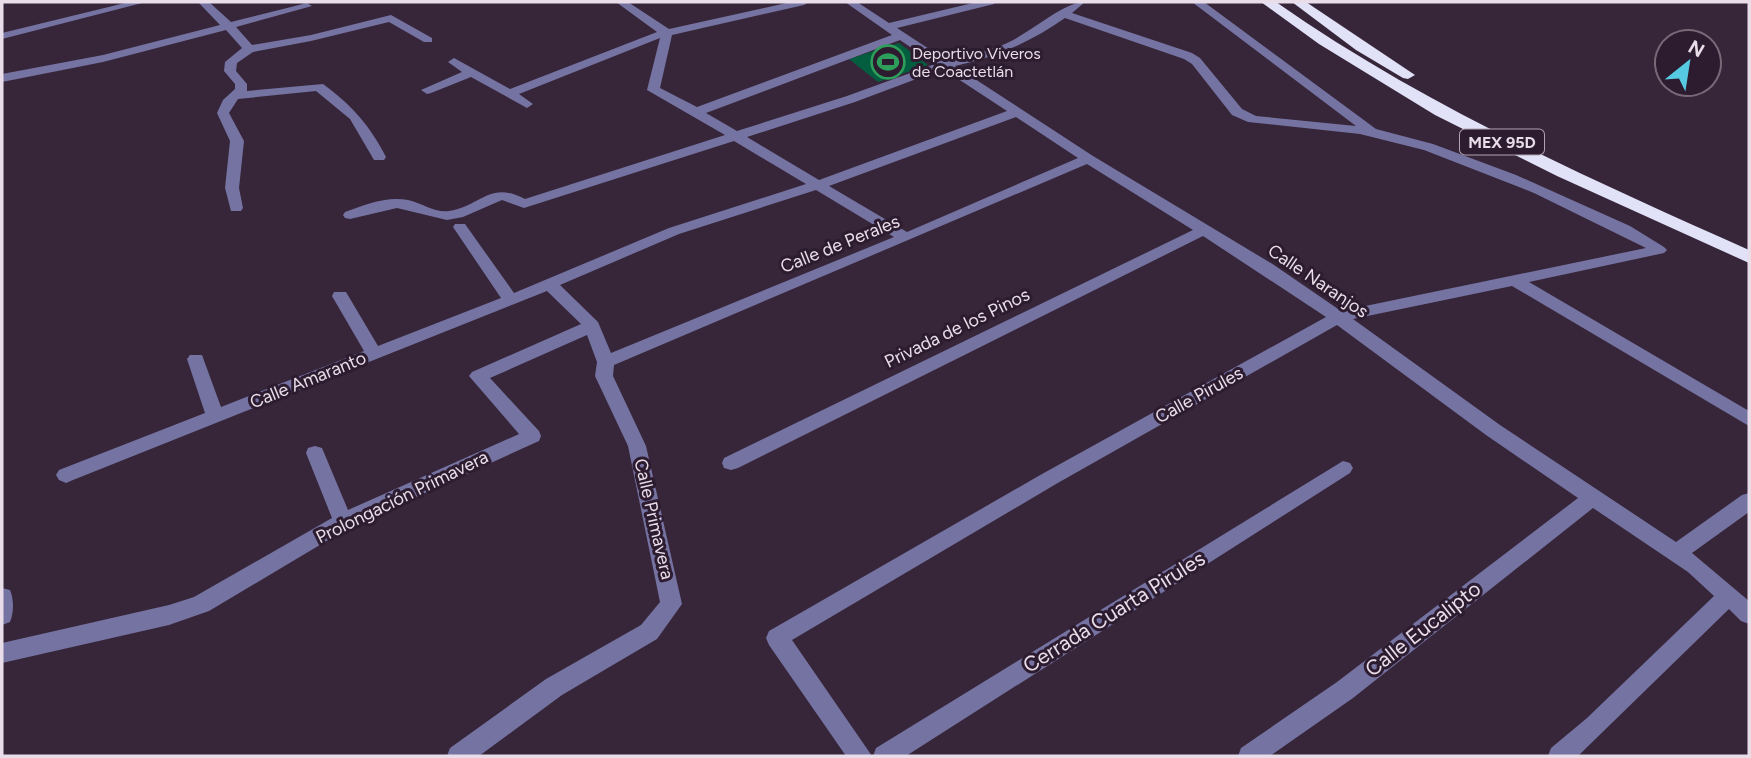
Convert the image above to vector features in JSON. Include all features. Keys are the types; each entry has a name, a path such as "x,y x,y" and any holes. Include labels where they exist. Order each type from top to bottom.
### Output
{"highway":[{"name":"MEX 95D","path":"1270,2 1334,48 1467,125 1749,257"},
{"name":"MEX 95D","path":"1289,2 1403,75 1516,136 1749,243"},
{"path":"1298,2 1361,47 1475,113 1558,155 1749,243"}],"street":[{"path":"2,36 141,2"},
{"path":"203,2 231,27 249,49"},
{"path":"621,2 667,33"},
{"path":"511,93 667,33 804,2"},
{"name":"Calle Naranjos","path":"850,2 1088,159 1268,269 1592,498 1677,553 1749,614"},
{"path":"696,112 892,31 990,2"},
{"path":"350,215 401,203 428,213 448,216 497,196 509,197 524,204 851,99 945,64 980,57 1010,46 1042,29 1080,2"},
{"path":"1197,2 1373,133"},
{"path":"2,78 103,58 307,6"},
{"path":"1062,13 1188,55 1196,61 1237,113 1253,119 1373,133"},
{"path":"236,208 232,188 237,141 223,113 241,90 241,84 230,71 230,62 249,49 311,38 391,18 428,40"},
{"path":"667,33 653,90 696,112 906,238"},
{"path":"454,62 527,104"},
{"path":"427,90 472,72"},
{"path":"234,96 319,87 350,109 379,157"},
{"name":"Calle Amaranto","path":"66,475 511,300 674,231 817,185 1018,112"},
{"name":"Calle Pirules","path":"860,756 777,638 1049,479 1338,317 1659,250 1633,233 1512,179 1418,145 1373,133"},
{"name":"Calle de Perales","path":"606,362 906,238 1088,159"},
{"path":"460,227 511,300"},
{"name":"Privada de los Pinos","path":"731,463 1202,231"},
{"path":"1514,280 1749,419"},
{"name":"Calle Primavera","path":"459,756 554,687 649,632 671,604 637,446 604,376 606,362 592,326 549,284"},
{"path":"340,296 374,354"},
{"name":"Prolongación Primavera","path":"2,653 169,615 201,604 344,521 532,436 478,376 592,326"},
{"path":"196,359 215,417"},
{"path":"315,453 344,521"},
{"name":"Cerrada Cuarta Pirules","path":"885,756 1343,468"},
{"name":"Calle Eucalipto","path":"1250,756 1345,690 1592,498"},
{"path":"1677,553 1749,501"},
{"path":"1560,756 1595,726 1729,595"},
{"path":"2,597 2,615"}],"green space":[{"name":"Deportivo Viveros de Coactetlán","path":"899,43 928,65 878,82 849,59"}],"place":[{"name":"Deportivo Viveros de Coactetlán","path":"888,62"}]}
